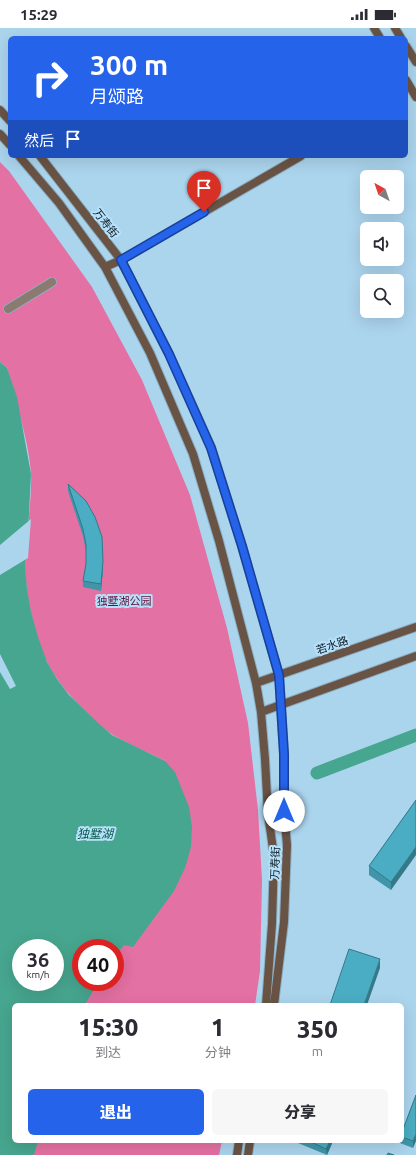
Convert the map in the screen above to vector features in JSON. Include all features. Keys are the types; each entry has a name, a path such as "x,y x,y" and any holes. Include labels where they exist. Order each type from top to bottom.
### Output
{"street":[{"path":"408,49 416,62"},
{"path":"408,84 413,93"},
{"path":"0,110 8,119"},
{"path":"0,134 8,144"},
{"name":"万寿街","path":"21,158 59,203 105,267 150,353 193,454 219,541 256,683 261,712 266,760 268,814 274,856 272,924 266,1003"},
{"name":"万寿街","path":"42,158 121,260 169,354 211,448 242,546 279,675 284,754 284,811 287,845 284,922 274,1003"},
{"path":"105,267 121,260 298,158"},
{"path":"8,309 52,282"},
{"name":"若水路","path":"256,683 416,627"},
{"path":"261,712 416,656"},
{"path":"237,1155 239,1143"},
{"path":"248,1155 250,1143"}],"green space":[{"name":"独墅湖公园","path":"0,162 9,171 92,287 142,380 190,495 227,628 248,723 258,810 262,880 260,971 255,1003 80,1003 88,991 124,991 124,939 118,939 165,761 109,733 95,721 64,689 50,668 38,641 28,596 25,568 30,510 30,461 25,434 7,368 0,362"},
{"path":"31,1143 222,1143 219,1155 29,1155"}],"water":[{"name":"独墅湖","path":"0,362 7,368 17,397 31,474 25,566 31,612 47,662 69,695 112,735 165,761 175,772 189,807 192,827 191,847 185,868 174,891 133,947 124,945 124,939 72,939 72,991 93,991 86,1003 12,1003 12,1143 37,1143 34,1155 0,1155"}],"pier":[{"path":"31,519 28,558 0,575 0,545"},
{"path":"0,654 16,686 10,689 0,672"}],"building":[{"path":"68,484 86,501 95,517 102,537 103,561 101,584 83,581 86,564 86,545 83,529"},
{"path":"416,800 416,847 391,882 369,866"},
{"path":"349,949 380,959 365,1003 331,1003"},
{"path":"416,1095 416,1134 413,1141 404,1138 404,1127"},
{"path":"313,1143 329,1143 326,1149"}],"waterway":[{"path":"317,773 416,735"}],"route":[{"path":"204,212 121,260 169,354 211,448 242,546 279,675 284,754 284,811"}]}
